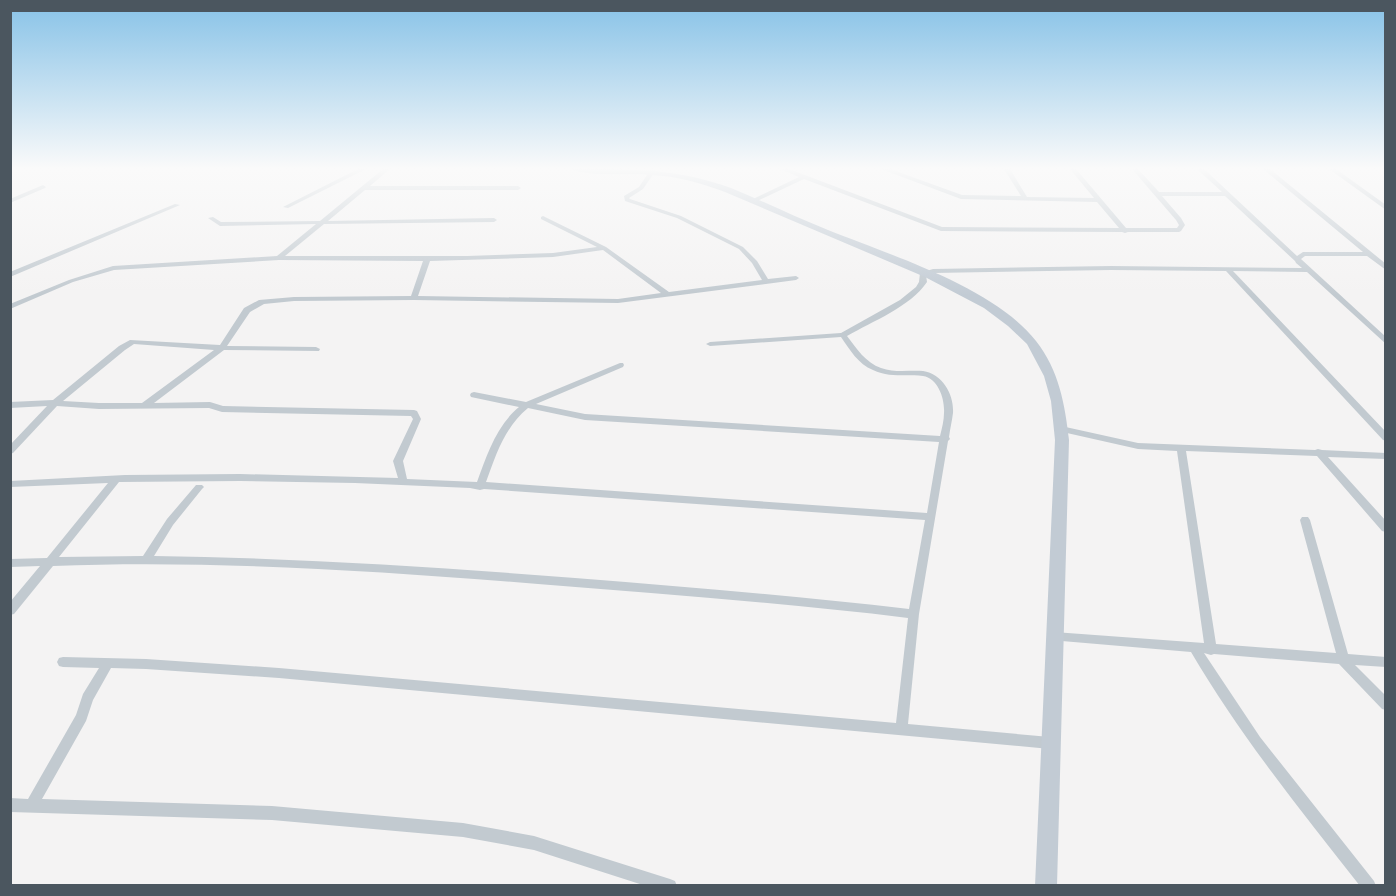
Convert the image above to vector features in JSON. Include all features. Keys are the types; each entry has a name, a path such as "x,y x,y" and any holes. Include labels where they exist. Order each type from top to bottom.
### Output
{"street":[{"path":"10,275 163,211"},
{"path":"279,258 335,211"},
{"path":"660,211 679,217 741,248 755,262 766,282"},
{"path":"776,211 922,274 987,306 1010,322 1030,342 1055,384 1061,429 1046,885"},
{"path":"893,211 941,229 1179,230 1182,225 1171,211"},
{"path":"1108,211 1125,231"},
{"path":"1244,211 1386,342"},
{"path":"1316,211 1386,268"},
{"path":"211,218 220,224 494,220"},
{"path":"543,218 604,248 668,295"},
{"path":"10,307 71,281 113,268 279,258 427,260 570,254 604,248"},
{"path":"1298,262 1298,258 1303,254 1368,254"},
{"path":"414,298 427,260"},
{"path":"922,274 966,270 1307,270"},
{"path":"1229,270 1386,438"},
{"path":"710,344 843,335 903,302 919,288 923,282 922,274"},
{"path":"145,405 222,348 247,310 262,302 294,299 414,298 618,301 796,278"},
{"path":"843,335 858,357 870,366 881,371 925,374 935,377 943,384 949,411 946,439 914,614 902,728"},
{"path":"10,451 56,403 122,348 134,342 222,348 316,349"},
{"path":"480,487 505,424 525,406 620,365"},
{"path":"474,395 585,417 613,420 946,439"},
{"path":"10,405 56,403 414,413 417,419 398,461 403,480"},
{"path":"1061,429 1138,446 1386,456"},
{"path":"1181,449 1211,650"},
{"path":"1318,452 1386,528"},
{"path":"10,484 258,476 403,480 930,517"},
{"path":"10,611 114,481"},
{"path":"147,559 170,522 199,488"},
{"path":"1305,520 1344,661 1386,705"},
{"path":"10,563 147,559 304,564 461,573 914,614"},
{"path":"1054,637 1344,661 1386,662"},
{"path":"1195,649 1270,762 1370,885"},
{"path":"63,662 279,673 1050,743"},
{"path":"31,806 82,717 87,698 108,663"},
{"path":"10,805 272,813 463,830 534,843 670,885"}]}
